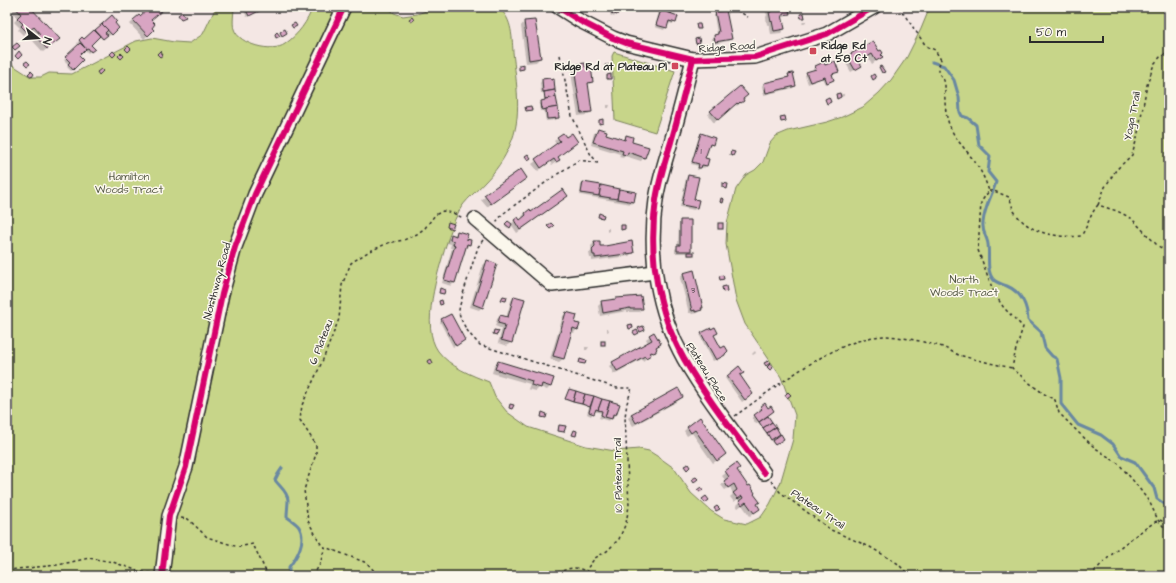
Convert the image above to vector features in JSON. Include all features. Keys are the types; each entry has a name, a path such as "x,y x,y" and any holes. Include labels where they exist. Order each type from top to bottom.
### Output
{"street":[{"name":"Northway Road","path":"162,576 169,516 186,467 222,294 235,247 255,194 344,7"},
{"name":"Ridge Road","path":"558,7 580,21 613,38 626,43 693,60 755,57 827,34 874,7"},
{"name":"Plateau Place","path":"693,60 657,195 653,232 655,272 665,312 678,347 695,376 764,473"},
{"path":"475,219 552,285 655,272"}],"path":[{"path":"732,7 748,17"},
{"path":"899,7 926,46 935,50 941,60 939,64 939,74 943,77 946,84 945,100 948,122 956,139 972,158 984,177 989,191 981,202 978,250 994,293 1004,308 1023,327 1012,368"},
{"path":"488,231 504,213 579,160 598,163 591,155 572,116 560,55"},
{"path":"1098,205 1117,211 1131,218 1158,246 1169,252"},
{"path":"727,422 783,382 819,359 841,348 866,339 886,336 944,348 957,354 1012,368 1048,397 1055,400 1059,413 1094,447 1119,464 1150,503 1158,520 1169,533"},
{"path":"169,516 188,519 207,537 238,547 253,544 268,576"},
{"path":"1158,520 1169,525"},
{"path":"1090,576 1107,558 1127,541 1158,520"},
{"path":"313,576 320,564 325,547 367,563 375,572 375,576"},
{"path":"7,570 58,565 89,558 113,562 141,572 162,576"},
{"path":"552,576 565,569 576,568 586,570 594,576"}],"green space":[{"name":"North Woods Tract","path":"216,7 234,7 233,27 237,35 242,39 257,46 273,48 280,47 285,44 298,32 308,18 313,7 387,7 394,13 403,16 417,14 438,7 496,7 501,11 505,15 510,26 517,87 518,99 514,134 503,160 489,178 464,203 453,224 439,269 432,299 431,328 433,340 438,351 448,362 489,382 495,397 507,412 528,427 586,446 615,451 639,449 649,451 674,468 691,493 711,511 724,519 747,524 761,517 770,504 780,484 793,439 795,415 781,377 745,324 736,300 726,244 727,223 736,189 746,175 755,170 763,162 770,143 776,136 788,131 827,122 863,107 891,80 907,57 930,7 1169,7 1169,576 7,576 7,58 14,66 31,77 41,77 49,73 72,74 136,41 152,38 190,43 203,34"},
{"path":"614,52 675,71 655,132 615,120 612,56"}],"building":[{"path":"15,7 30,7 60,39 47,49 36,37 40,34 34,27 27,32 21,26 23,24 17,18 21,14"},
{"path":"150,7 162,7 164,9 151,20 155,24 152,28 154,30 148,36 133,20"},
{"path":"267,7 249,16 245,8"},
{"path":"619,7 617,15 611,13 612,11 604,8"},
{"path":"661,7 674,7 671,14 661,10"},
{"path":"770,7 786,7 787,10 789,10 790,14 782,15 785,29 774,31 769,12 771,12"},
{"path":"661,10 678,16 676,23 669,21 667,28 656,25"},
{"path":"726,10 732,39 715,42 714,35 718,34 719,32 715,12"},
{"path":"182,12 186,17 181,19 178,15"},
{"path":"804,13 805,18 801,18 800,14"},
{"path":"112,15 117,21 115,23 119,28 112,35 102,24"},
{"path":"412,17 414,20 411,22 409,19"},
{"path":"535,20 541,58 529,60 524,21"},
{"path":"295,23 297,26 293,28 291,25"},
{"path":"102,24 108,30 105,33 108,35 103,39 95,30"},
{"path":"696,24 700,24 701,29 697,29"},
{"path":"285,29 287,33 282,36 280,32"},
{"path":"94,30 100,36 91,45 95,49 91,52 88,48 86,49 79,40 82,37 84,39"},
{"path":"277,32 280,36 276,38 275,34"},
{"path":"699,38 700,43 696,44 695,39"},
{"path":"9,40 11,43 8,46 7,41"},
{"path":"873,41 879,51 881,50 883,53 881,55 883,57 876,61 872,54 859,62 862,66 855,70 847,56"},
{"path":"17,43 20,46 15,50 12,47"},
{"path":"80,43 86,49 79,56 83,60 73,70 68,64 70,62 65,57"},
{"path":"128,46 131,49 128,52 125,49"},
{"path":"19,51 22,55 18,59 15,56"},
{"path":"113,51 116,54 113,57 110,54"},
{"path":"160,51 163,55 160,57 157,54"},
{"path":"121,53 124,56 121,59 118,56"},
{"path":"27,61 30,64 27,66 24,63"},
{"path":"835,61 839,72 832,74 834,80 827,83 825,77 810,82 806,72 816,69 815,66 824,62 825,65"},
{"path":"585,63 585,67 591,66 593,82 588,83 592,112 581,113 574,68 578,68 578,64"},
{"path":"524,64 524,69 519,70 519,65"},
{"path":"605,65 610,65 610,69 606,70"},
{"path":"881,66 885,72 882,73 879,67"},
{"path":"101,69 103,71 99,75 97,72"},
{"path":"31,71 34,74 32,77 28,74"},
{"path":"793,73 796,86 766,93 764,83 789,77 788,74"},
{"path":"611,74 611,79 607,79 607,75"},
{"path":"874,74 876,78 873,80 871,76"},
{"path":"550,78 551,80 554,79 555,90 543,92 542,79"},
{"path":"740,86 748,95 743,99 744,101 738,104 737,103 718,120 710,111"},
{"path":"555,90 556,97 545,99 544,92"},
{"path":"840,93 841,97 837,99 836,94"},
{"path":"556,97 558,107 542,110 541,101"},
{"path":"829,97 831,102 827,104 825,99"},
{"path":"531,106 532,110 526,111 525,107"},
{"path":"558,107 559,118 547,119 546,109"},
{"path":"785,116 786,121 781,122 780,117"},
{"path":"603,119 603,123 599,124 599,120"},
{"path":"598,128 607,131 606,134 625,140 626,135 633,137 632,142 649,147 645,158 628,152 627,155 622,154 623,151 593,142"},
{"path":"563,133 566,137 572,133 578,142 558,157 560,160 556,162 554,159 541,168 535,159 560,141 557,137"},
{"path":"701,133 715,138 713,145 710,144 705,158 709,159 707,166 702,165 701,168 698,168 699,164 692,162"},
{"path":"731,151 735,152 733,156 730,155"},
{"path":"528,154 531,158 528,160 525,156"},
{"path":"521,169 527,178 491,204 484,195"},
{"path":"688,175 699,177 694,199 699,200 697,208 682,205"},
{"path":"583,182 601,185 599,196 581,193"},
{"path":"722,183 728,184 727,189 722,187"},
{"path":"601,185 619,189 617,199 599,196"},
{"path":"563,189 568,196 520,230 514,220 518,217 520,220 530,209 531,212"},
{"path":"619,189 636,192 634,202 617,199"},
{"path":"721,198 724,199 723,203 720,202"},
{"path":"599,213 604,215 603,218 598,217"},
{"path":"680,220 691,220 691,251 677,251 677,245 680,245"},
{"path":"508,221 512,224 510,228 505,224"},
{"path":"448,222 454,224 452,229 447,227"},
{"path":"551,223 554,226 550,229 547,226"},
{"path":"718,223 723,223 723,229 718,229"},
{"path":"621,225 625,225 625,229 621,230"},
{"path":"457,231 468,234 466,239 471,240 470,245 467,244 455,283 444,280 455,245 453,245 454,241 450,240 451,234 456,236"},
{"path":"594,241 600,241 600,246 605,246 632,241 634,253 595,258 592,249 595,246"},
{"path":"688,252 694,252 694,255 688,255"},
{"path":"487,260 497,264 483,308 473,304"},
{"path":"694,270 703,308 701,308 702,310 695,312 695,310 692,311 683,273"},
{"path":"723,275 724,279 720,280 719,276"},
{"path":"726,286 727,291 723,292 722,287"},
{"path":"440,288 445,290 444,294 439,293"},
{"path":"503,296 507,297 506,301 501,300"},
{"path":"514,296 525,299 512,343 501,340 505,325 498,323 500,315 508,317"},
{"path":"641,296 643,309 630,308 603,313 601,301"},
{"path":"442,300 443,304 440,305 439,301"},
{"path":"566,312 577,315 575,323 580,324 578,330 573,328 564,359 553,356"},
{"path":"451,314 465,340 456,346 441,319"},
{"path":"632,324 633,328 629,329 628,325"},
{"path":"643,326 645,330 640,332 638,328"},
{"path":"715,327 718,333 714,335 721,348 725,346 728,351 725,355 716,360 701,333"},
{"path":"494,330 499,331 497,335 493,334"},
{"path":"637,330 639,333 635,335 633,332"},
{"path":"654,332 661,344 656,347 656,352 652,352 650,353 651,355 646,358 645,356 617,371 612,362 652,340 649,335"},
{"path":"601,341 605,341 605,345 601,345"},
{"path":"431,359 433,363 430,365 428,361"},
{"path":"580,359 586,361 585,364 579,363"},
{"path":"498,361 554,378 551,387 542,384 541,388 531,385 532,381 495,369"},
{"path":"768,361 770,363 766,366 764,363"},
{"path":"770,364 773,368 770,370 767,367"},
{"path":"739,366 744,373 740,375 753,394 745,400 727,376"},
{"path":"678,388 683,397 636,423 631,414"},
{"path":"569,389 576,391 573,402 565,399"},
{"path":"576,391 585,394 582,404 573,402"},
{"path":"788,392 791,395 787,398 785,395"},
{"path":"585,394 594,396 590,407 582,404"},
{"path":"594,396 602,399 598,410 596,409 594,414 589,412"},
{"path":"602,399 610,401 605,417 601,415 602,411 598,410"},
{"path":"610,401 620,404 616,415 613,414 612,419 605,417"},
{"path":"765,403 768,408 771,406 774,411 759,422 754,415 762,409 760,407"},
{"path":"510,404 514,405 512,409 509,408"},
{"path":"542,412 547,414 546,418 541,417"},
{"path":"768,416 772,422 763,428 759,422"},
{"path":"700,417 726,454 717,461 695,430 691,433 687,427"},
{"path":"772,422 776,427 767,433 763,428"},
{"path":"559,425 566,426 564,432 558,431"},
{"path":"776,427 780,434 771,440 767,433"},
{"path":"574,430 577,431 576,436 572,435"},
{"path":"781,434 784,439 775,445 772,441"},
{"path":"736,463 740,468 737,470 748,486 750,485 760,502 757,504 760,509 754,513 746,502 742,505 739,501 743,498 742,496 738,499 733,493 737,490 734,484 728,488 724,481 729,477 725,471"},
{"path":"688,464 690,467 687,470 684,466"},
{"path":"696,477 698,479 694,482 692,479"},
{"path":"701,487 703,490 699,492 697,490"},
{"path":"706,496 709,500 705,503 702,499"},
{"path":"717,506 720,509 716,511 714,508"}],"waterway":[{"path":"932,62 944,66 954,80 959,97 960,112 962,116 968,118 976,125 979,145 990,156 988,172 996,182 985,212 983,230 988,244 989,271 993,279 1020,295 1025,304 1028,320 1041,332 1045,348 1057,359 1061,378 1061,404 1078,425 1101,435 1113,444 1121,456 1135,462 1154,488 1157,499 1169,507"},
{"path":"282,468 275,480 288,497 287,517 299,527 302,537 298,553 289,567 289,576"},
{"path":"1169,522 1169,529"}],"cycle path":[{"path":"162,576 169,516 186,467 222,294 235,247 255,194 344,7"},
{"path":"558,7 580,21 613,38 626,43 693,59 755,57 827,34 874,7"},
{"path":"693,59 662,171 656,200 653,241 657,282 667,322 684,359 712,403 764,473"}],"place":[{"name":"Ridge Rd at 58 Ct","path":"813,51"},
{"name":"Ridge Rd at Plateau Pl","path":"675,66"}],"park label":[{"name":"Hamilton Woods Tract","path":"129,182"}]}
